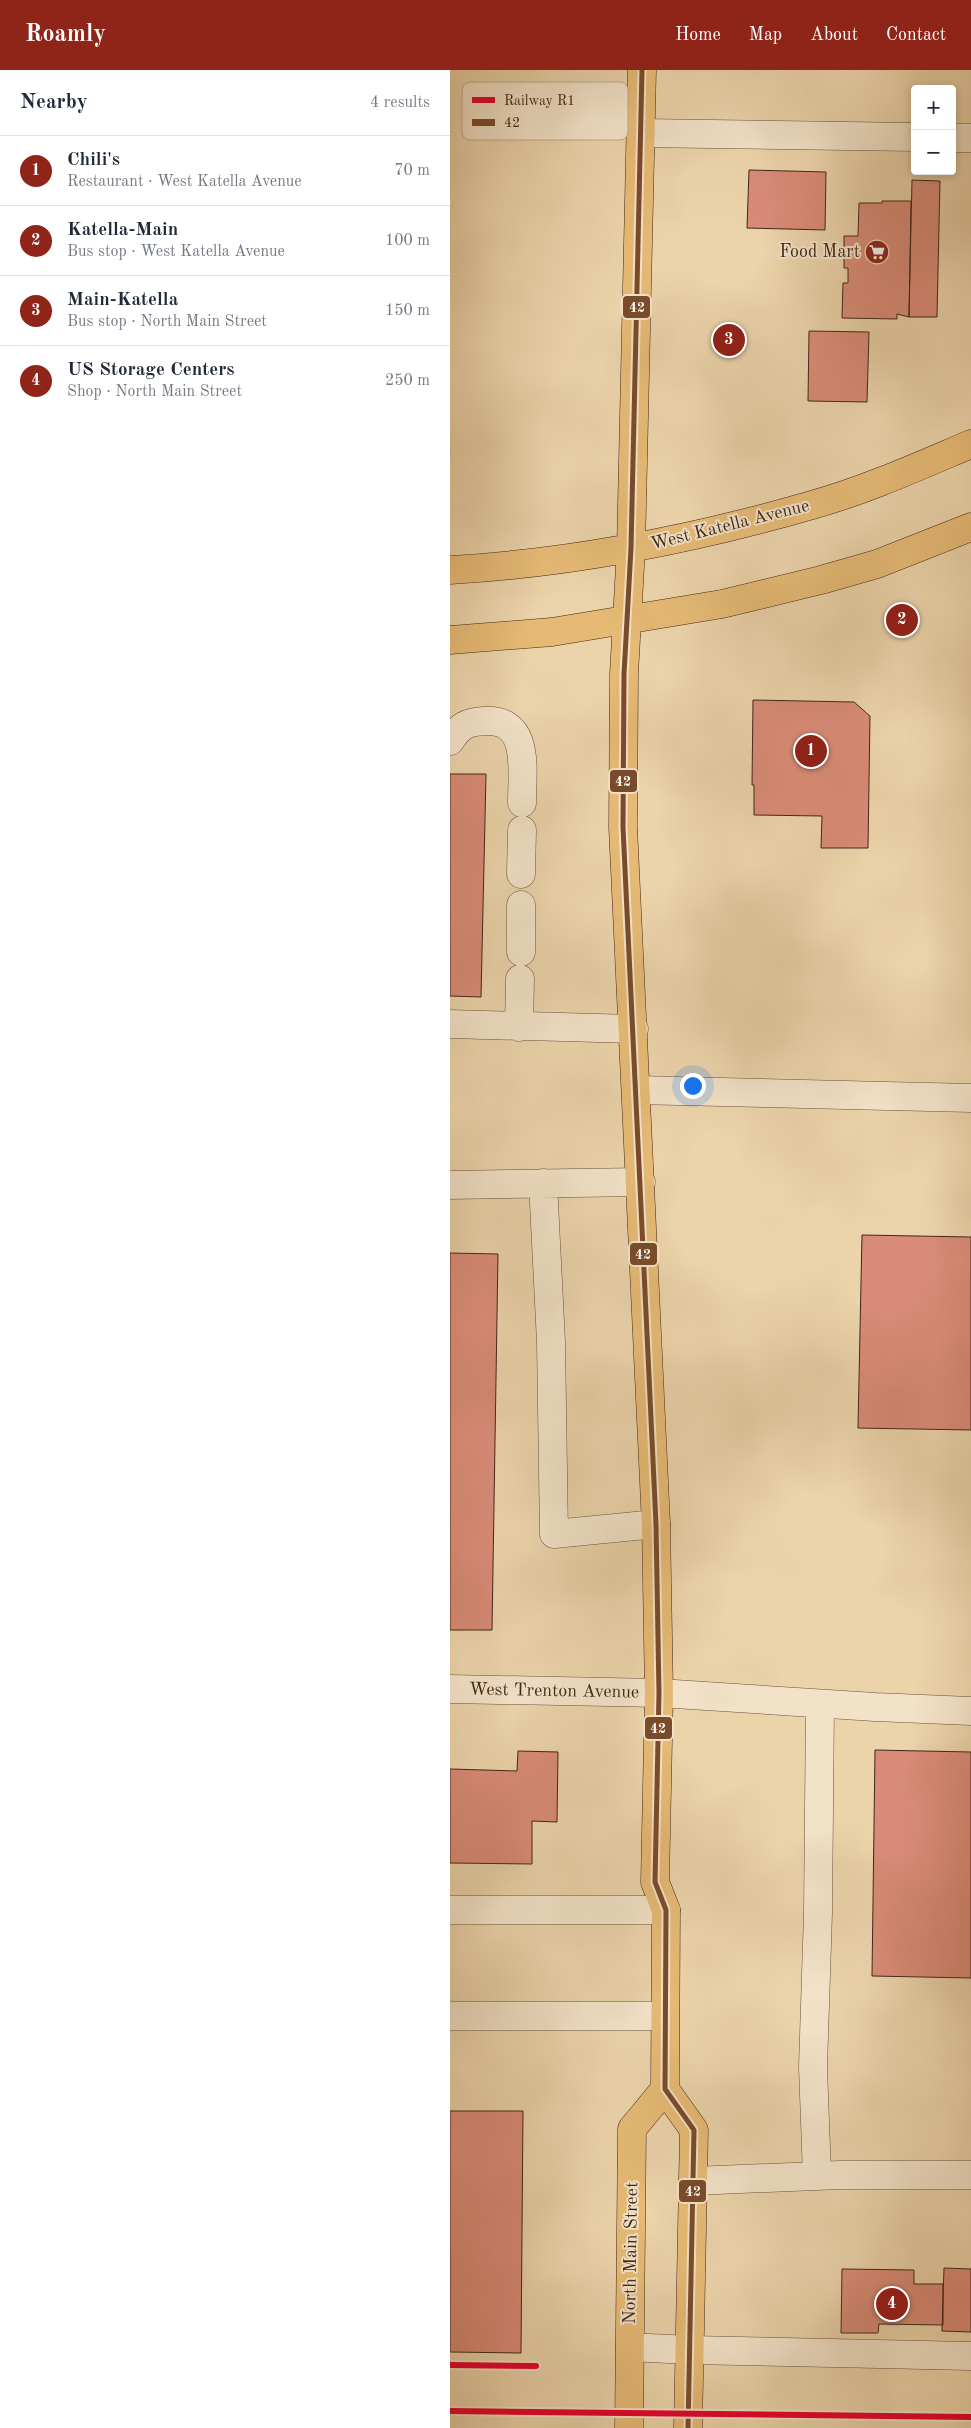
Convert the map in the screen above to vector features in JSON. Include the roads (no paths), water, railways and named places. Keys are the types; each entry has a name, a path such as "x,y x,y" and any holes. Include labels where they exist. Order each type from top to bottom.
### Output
{"main road":[{"path":"642,70 631,548 624,674 623,827 656,1524 659,1693 654,1882 666,1910 665,2089 694,2130 688,2428"},
{"name":"West Katella Avenue","path":"450,570 547,561 631,548 813,505 971,444"},
{"path":"450,640 552,632 722,604 877,564 971,528"},
{"name":"North Main Street","path":"629,2428 632,2129 665,2089"}],"street":[{"path":"641,133 911,137"},
{"path":"956,138 971,138"},
{"path":"452,735 460,726 473,721 494,720 512,727 520,741 522,803"},
{"path":"521,874 522,830"},
{"path":"520,905 521,952"},
{"path":"519,1026 520,979"},
{"path":"450,1024 634,1028"},
{"path":"636,1090 971,1098"},
{"path":"450,1185 641,1182"},
{"path":"543,1183 551,1342 554,1534 656,1524"},
{"name":"West Trenton Avenue","path":"450,1689 659,1693 820,1704 971,1711"},
{"path":"817,2176 813,2067 818,1912 820,1704"},
{"path":"450,1910 666,1910"},
{"path":"450,2016 665,2016"},
{"path":"693,2182 817,2176 971,2175"},
{"path":"630,2347 971,2356"}],"rail line":[{"name":"R1","path":"450,2365 536,2366"},
{"name":"R1","path":"450,2411 971,2417"}],"place":[{"name":"Food Mart","path":"877,252"},
{"name":"Main-Katella","path":"729,340"},
{"name":"Katella-Main","path":"902,620"},
{"name":"Chili's","path":"811,751"},
{"name":"US Storage Centers","path":"892,2304"}]}
